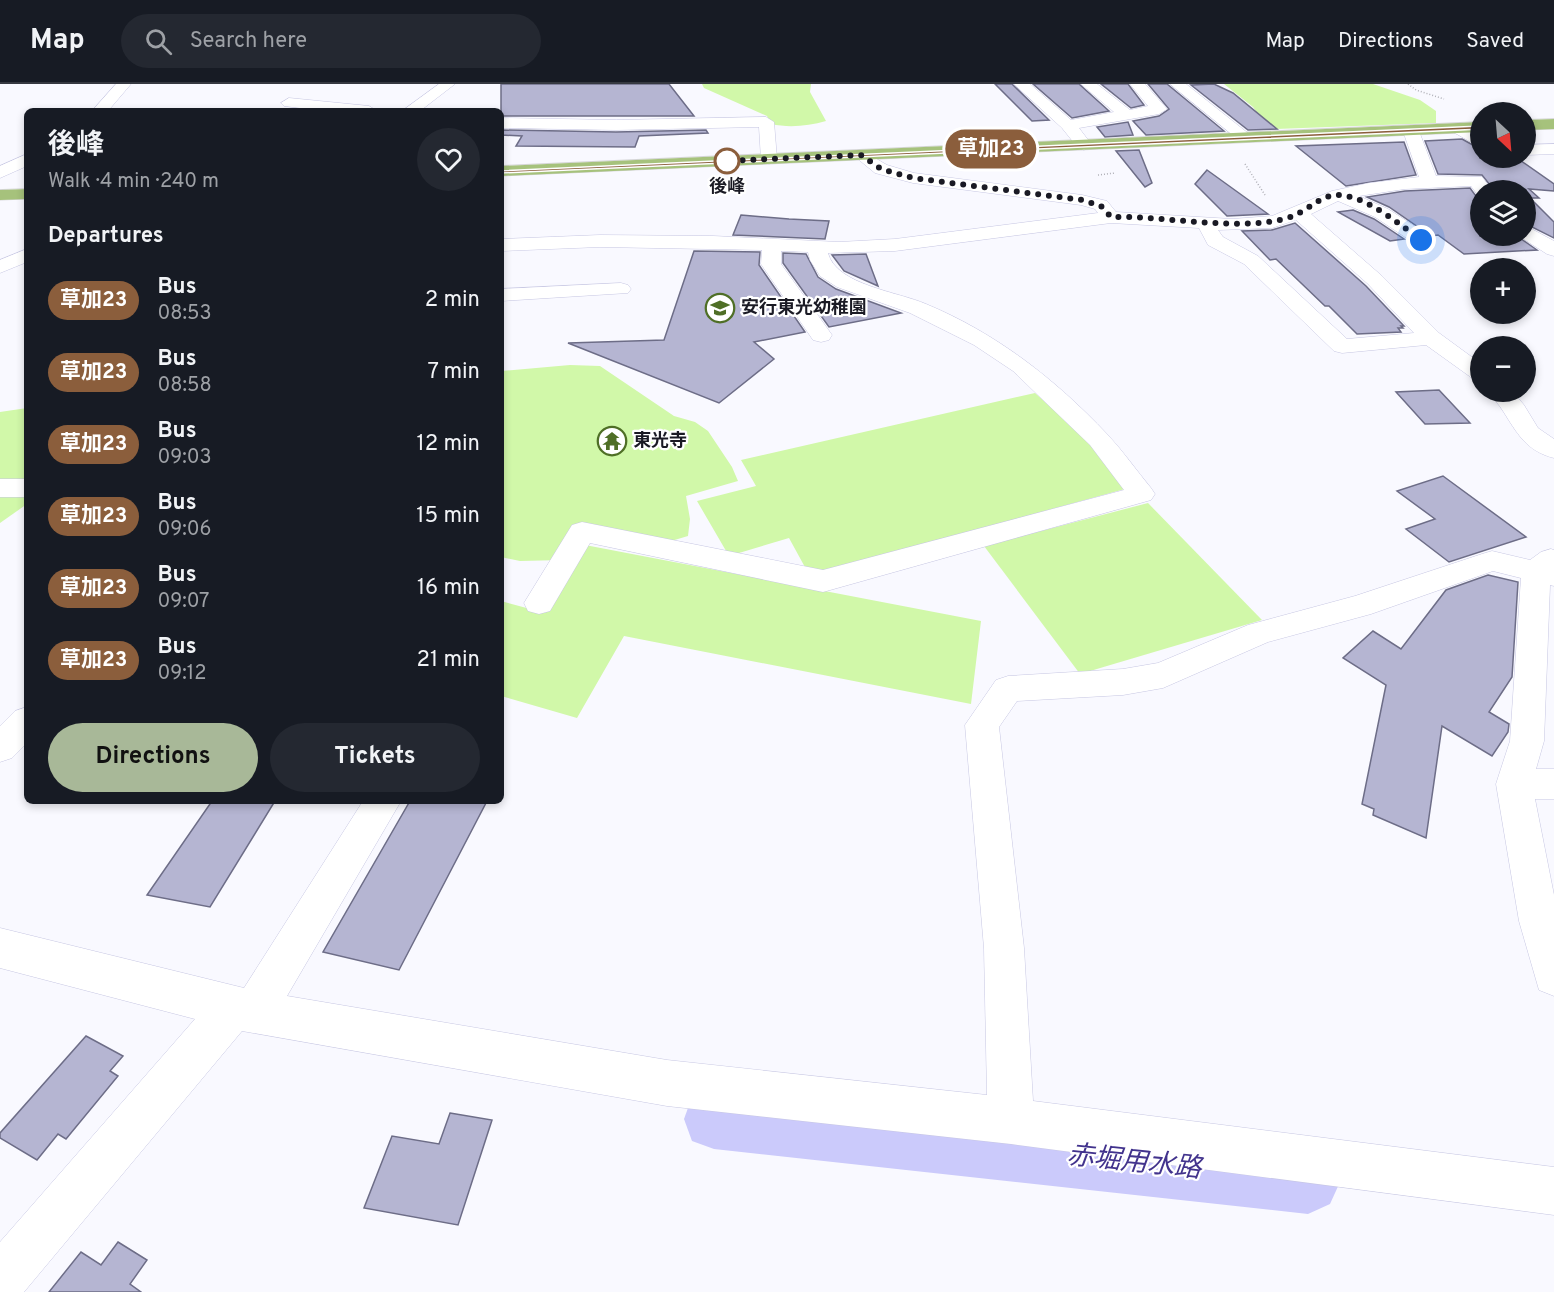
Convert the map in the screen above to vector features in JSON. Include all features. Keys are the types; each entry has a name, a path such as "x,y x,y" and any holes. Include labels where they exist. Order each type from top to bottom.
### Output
{"main road":[{"path":"1536,124 1554,123"},
{"path":"504,171 1470,128"},
{"path":"0,195 24,194"}],"street":[{"path":"103,108 124,84"},
{"path":"414,108 446,84"},
{"path":"1021,84 1068,125 1084,146"},
{"path":"1088,84 1127,115"},
{"path":"1068,125 1159,109 1137,84"},
{"path":"1177,84 1246,138"},
{"path":"282,107 300,91"},
{"path":"282,107 304,108"},
{"path":"504,123 616,125 766,122 769,159"},
{"path":"1459,129 1470,136"},
{"path":"1411,130 1429,181"},
{"path":"1536,150 1554,149"},
{"path":"861,155 881,169 913,178 1037,193 1142,216 1206,224 1248,224 1275,221 1299,213 1318,201 1370,188 1429,181 1470,181"},
{"path":"0,173 24,161"},
{"path":"1336,195 1373,206 1421,240"},
{"path":"504,245 611,241 713,242 817,248 895,245 1105,207 1129,200"},
{"path":"1299,213 1375,280 1431,338 1470,367"},
{"path":"1206,224 1215,241 1251,260 1342,345 1431,338"},
{"path":"1536,238 1554,250"},
{"path":"773,246 771,264 821,335"},
{"path":"539,603 582,532 823,581 1141,494 1099,440 1022,366 982,340 918,308 844,283 827,272 820,260 817,248"},
{"path":"0,267 24,256"},
{"path":"504,295 621,289"},
{"path":"1509,402 1528,433 1554,450"},
{"path":"0,488 24,488"},
{"path":"1011,1121 1004,948 982,725 1008,689 1123,682 1163,675 1259,633 1360,606 1492,561 1548,568 1543,639 1527,741 1514,784 1539,921 1554,975"},
{"path":"0,748 24,724"},
{"path":"1514,784 1554,784"},
{"path":"0,1281 244,1010 381,804"},
{"path":"0,948 244,1010 667,1083 1011,1121 1554,1191"}],"path":[{"path":"1408,84 1416,90 1444,99"},
{"path":"1225,139 1254,176 1275,221"},
{"path":"1105,207 1088,175 1119,173"}],"green space":[{"path":"702,84 811,84 810,92 826,121 798,126 771,124 767,116 704,88"},
{"path":"1224,84 1373,84 1420,100 1436,111 1436,123 1276,129 1267,126 1253,107"},
{"name":"東光寺","path":"570,365 600,366 674,416 695,422 708,431 732,467 738,481 686,496 690,519 688,536 661,544 599,534 563,560 520,561 504,558 504,371"},
{"path":"1035,393 1091,442 1125,489 823,572 806,569 789,538 729,556 697,501 756,486 741,460"},
{"path":"24,408 24,506 0,523 0,412"},
{"path":"1148,503 1262,620 1080,674 984,546"},
{"path":"585,545 981,621 971,704 624,636 577,718 504,697 504,602 545,613"}],"building":[{"path":"501,84 669,84 694,116 504,116 504,108 501,108"},
{"path":"995,84 1012,84 1049,120 1032,121"},
{"path":"1033,84 1079,84 1109,111 1072,118"},
{"path":"1101,84 1128,84 1144,105 1131,108"},
{"path":"1148,84 1167,84 1224,131 1146,135 1133,121 1159,116 1169,109"},
{"path":"1214,84 1233,93 1277,129 1248,130 1191,85"},
{"path":"1128,122 1133,135 1105,137 1097,127"},
{"path":"504,130 616,132 706,130 708,133 639,136 635,147 516,146 522,136 504,135"},
{"path":"1462,139 1470,143 1470,168 1531,168 1554,184 1554,191 1536,190 1536,180 1486,180 1482,175 1438,174 1425,141"},
{"path":"1404,142 1416,175 1346,186 1296,146"},
{"path":"1139,150 1152,183 1145,187 1116,151"},
{"path":"1207,170 1268,214 1227,216 1195,184"},
{"path":"1470,188 1470,246 1531,246 1537,250 1464,254 1438,235 1431,236 1389,207 1367,197 1405,191"},
{"path":"1536,204 1554,222 1554,238 1536,229"},
{"path":"1353,210 1374,219 1404,239 1390,241 1338,212"},
{"path":"741,215 829,221 825,239 733,235"},
{"path":"1295,223 1366,286 1404,326 1398,328 1401,332 1357,334 1276,259 1270,260 1242,231 1272,230"},
{"path":"694,251 760,252 759,265 805,332 754,342 774,359 719,403 568,343 664,340"},
{"path":"783,253 806,254 818,277 836,289 901,313 829,327 783,263"},
{"path":"866,254 878,286 844,271 832,255"},
{"path":"1439,390 1470,423 1425,424 1396,392"},
{"path":"1443,476 1526,537 1449,562 1406,529 1435,519 1397,491"},
{"path":"1488,575 1518,582 1512,677 1489,712 1509,724 1508,732 1492,756 1442,726 1426,838 1373,815 1374,809 1362,804 1386,685 1343,658 1373,631 1401,649 1446,590"},
{"path":"210,804 273,804 210,907 147,895"},
{"path":"408,804 485,804 399,970 323,952"},
{"path":"86,1036 123,1056 110,1071 118,1076 66,1139 58,1134 37,1160 0,1138 0,1133"},
{"path":"450,1113 492,1120 458,1225 364,1208 392,1136 439,1144"},
{"path":"118,1242 147,1260 130,1284 141,1292 49,1292 81,1252 101,1265"}],"waterway":[{"name":"赤堀用水路","path":"714,1119 1308,1182"}],"bus line":[{"name":"草加23","path":"504,171 1470,127"}],"place":[{"name":"後峰","path":"727,161"},
{"name":"安行東光幼稚園","path":"720,308"},
{"name":"東光寺","path":"612,441"}],"route":[{"path":"727,161 724,161 861,155 881,169 913,178 1082,200 1101,206 1111,217 1142,216 1206,224 1248,224 1275,221 1299,213 1318,201 1336,195 1373,206 1421,240"}]}
